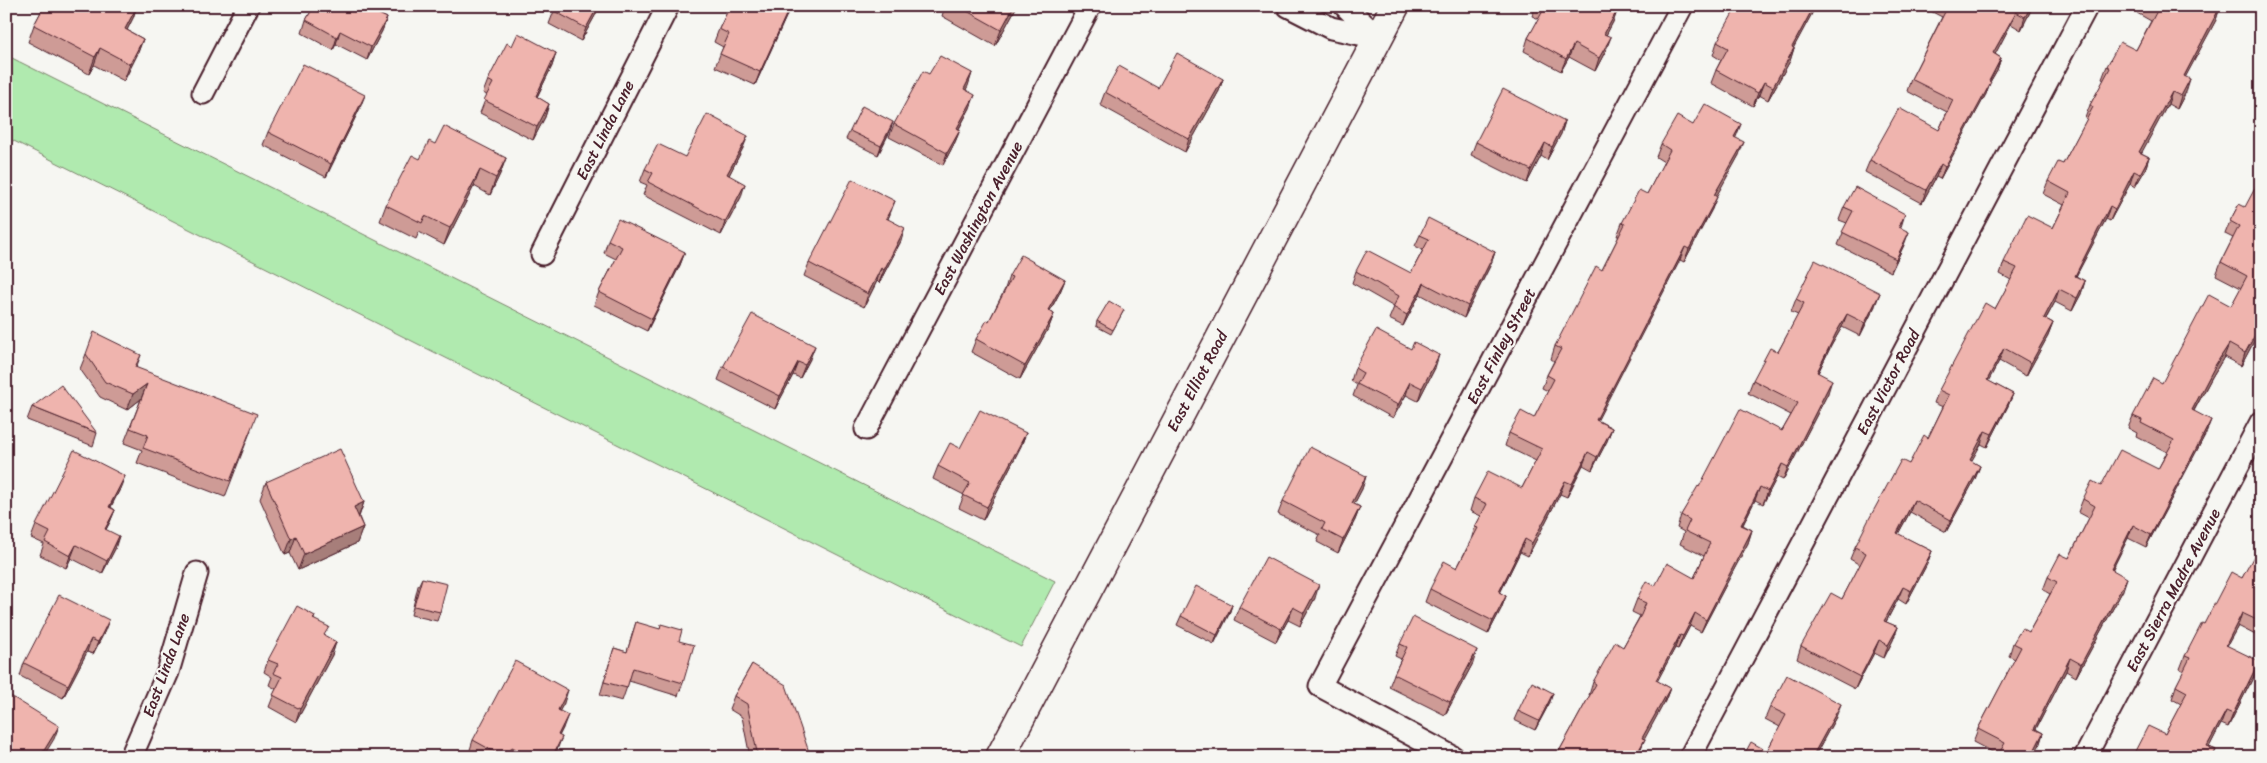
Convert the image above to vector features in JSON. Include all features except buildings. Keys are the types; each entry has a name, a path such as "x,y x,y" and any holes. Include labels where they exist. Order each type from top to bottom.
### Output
{"main road":[{"name":"East Elliot Road","path":"1000,757 1395,6"}],"street":[{"path":"203,93 248,6"},
{"name":"East Linda Lane","path":"542,254 668,6"},
{"name":"East Washington Avenue","path":"866,429 1090,6"},
{"path":"1288,6 1331,28 1378,38"},
{"path":"1345,6 1378,38"},
{"name":"East Finley Street","path":"1453,757 1320,686 1682,6"},
{"name":"East Victor Road","path":"1690,757 2087,6"},
{"name":"East Sierra Madre Avenue","path":"2085,757 2261,422"},
{"name":"East Linda Lane","path":"131,757 168,672 197,572"}],"green space":[{"path":"6,55 1055,581 1021,647 6,137"}]}
